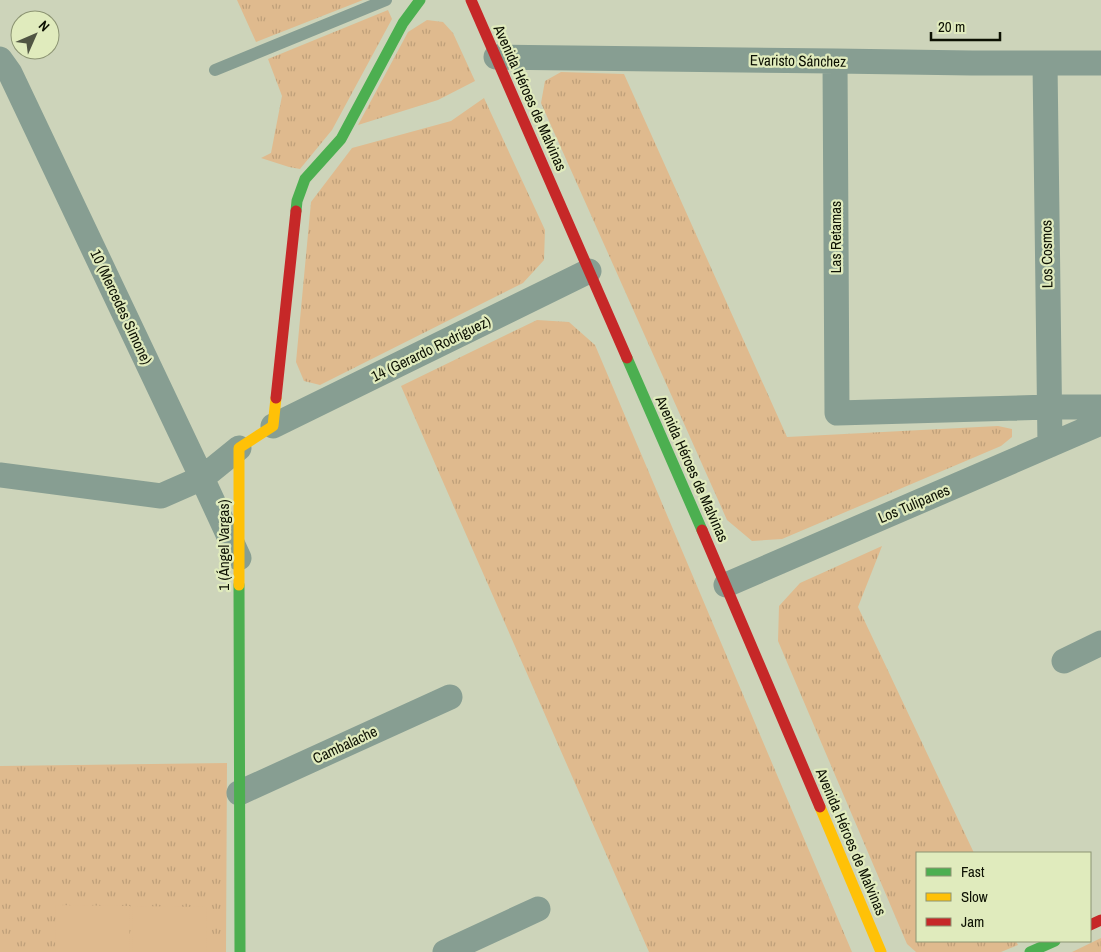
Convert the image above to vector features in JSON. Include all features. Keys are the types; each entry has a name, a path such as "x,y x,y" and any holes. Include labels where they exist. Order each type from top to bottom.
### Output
{"main road":[{"path":"239,448 272,426 297,201 305,179 341,139 403,23 420,0"},
{"name":"Avenida Héroes de Malvinas","path":"471,0 726,585 882,952"},
{"name":"1 (Ángel Vargas)","path":"239,448 240,952"},
{"path":"1030,952 1053,942"}],"street":[{"name":"Evaristo Sánchez","path":"496,57 1101,64"},
{"name":"10 (Mercedes Simone)","path":"0,59 10,73 239,558"},
{"name":"Las Retamas","path":"835,61 837,413 1050,407"},
{"name":"Los Cosmos","path":"1045,63 1050,446"},
{"name":"14 (Gerardo Rodríguez)","path":"272,426 589,271"},
{"path":"1050,407 1101,407"},
{"name":"Los Tulipanes","path":"726,585 1101,423"},
{"path":"0,475 161,496 202,478 239,448"},
{"path":"1064,661 1101,643"},
{"name":"Cambalache","path":"239,793 450,696"},
{"path":"445,952 538,908"}],"lane":[{"path":"215,70 386,0"}],"green space":[{"path":"237,0 363,0 256,42"},
{"path":"388,10 392,19 332,130 300,169 261,158 271,153 282,96 268,59"},
{"path":"427,20 443,22 453,33 475,81 438,100 358,125 408,32"},
{"path":"561,72 624,74 787,437 998,426 1012,429 1012,437 1001,446 782,539 752,541 727,520 541,103 545,81"},
{"path":"484,98 545,230 544,260 523,283 320,385 304,381 296,362 311,202 352,148 451,121"},
{"path":"537,320 569,322 595,345 852,952 649,952 401,386"},
{"path":"882,546 858,607 974,852 916,852 916,942 1016,942 1018,945 1001,952 916,952 907,944 778,641 779,606 800,583"},
{"path":"227,763 226,952 0,952 0,766"},
{"path":"56,905 130,906 129,952 55,952"},
{"path":"133,906 207,907 206,952 132,952"},
{"path":"1101,938 1101,952 1072,952"}],"traffic: fast":[{"path":"296,211 297,201 305,179 341,139 403,23 420,0"},
{"path":"627,358 702,530"},
{"path":"239,585 240,952"},
{"path":"1030,952 1053,942"}],"traffic: slow":[{"path":"239,585 239,448 273,426 276,398"},
{"path":"820,807 881,952"}],"traffic: jam":[{"path":"471,0 627,358"},
{"path":"276,398 296,211"},
{"path":"702,530 820,807"},
{"path":"1091,925 1101,920"}]}
